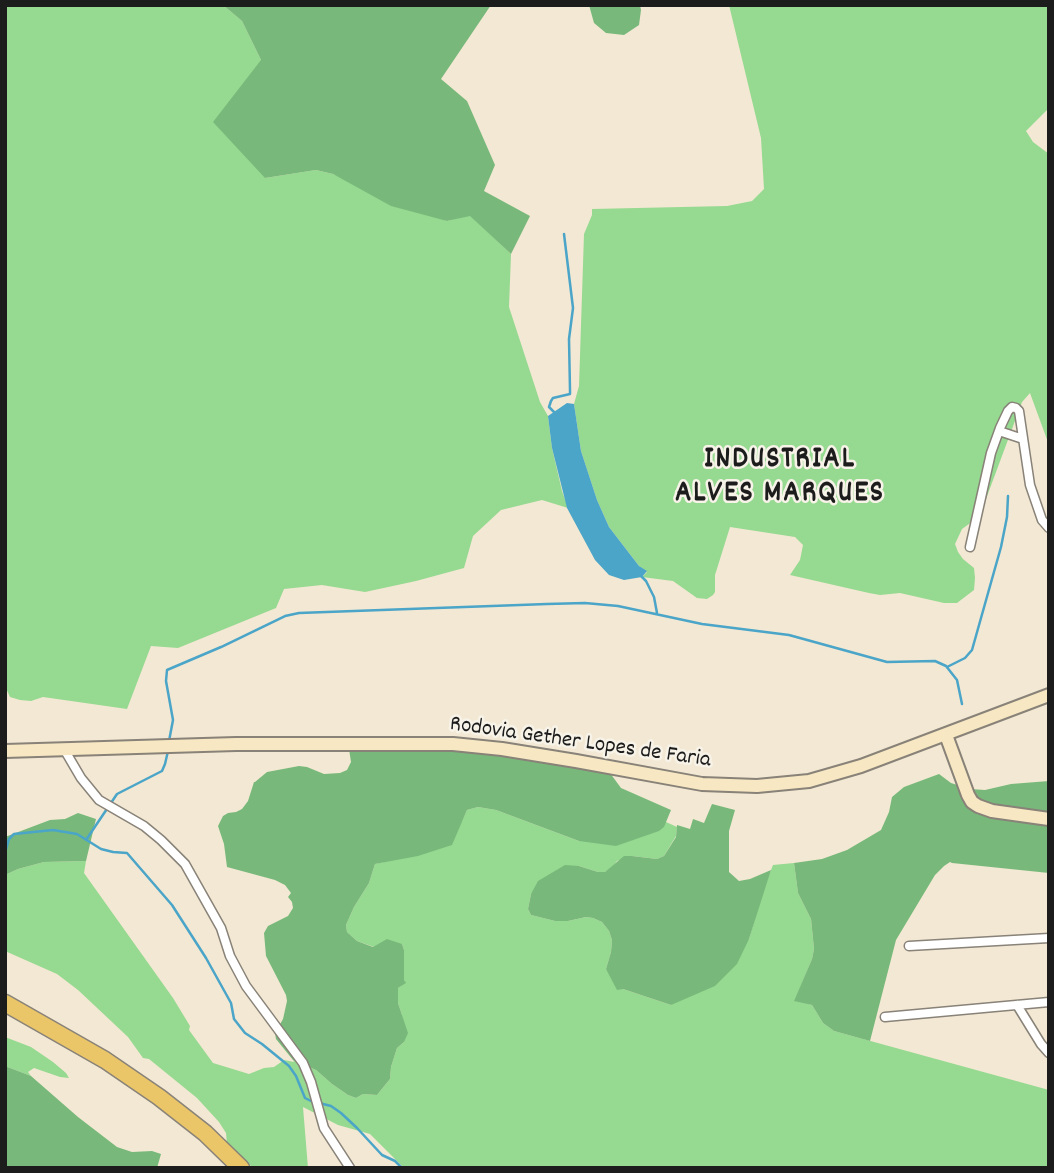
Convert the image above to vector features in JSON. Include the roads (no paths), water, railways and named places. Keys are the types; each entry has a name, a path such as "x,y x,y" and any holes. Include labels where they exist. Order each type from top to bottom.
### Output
{"highway":[{"path":"5,1003 105,1060 159,1097 205,1133 241,1168"}],"street":[{"path":"970,547 991,453 1010,408 1019,411 1030,485 1042,520 1049,528"},
{"path":"999,431 1023,439"},
{"name":"Rodovia Gether Lopes de Faria","path":"5,751 169,745 453,744 502,749 702,784 743,787 785,785 860,766 1049,695"},
{"path":"946,735 972,802 992,811 1049,819"},
{"path":"64,749 81,778 95,795 108,806 144,826 185,864 221,928 230,956 246,986 303,1063 324,1128 350,1168"},
{"path":"909,947 1049,938"},
{"path":"884,1017 1049,1002"},
{"path":"1017,1005 1049,1053"}],"water":[{"path":"567,403 574,404 581,451 597,500 609,527 639,566 647,571 642,577 624,580 609,575 595,560 567,508 552,448 548,416"}],"waterway":[{"path":"555,413 549,407 553,398 570,394 569,339 573,308 564,234"},
{"path":"947,667 965,658 972,650 1001,547 1008,496"},
{"path":"640,575 654,597 657,613"},
{"path":"169,741 173,720 166,681 167,670 285,616 299,613 585,603 618,606 702,624 789,635 887,662 935,661 946,666 957,680 962,704"},
{"path":"86,840 117,794 162,771 168,751"},
{"path":"5,853 9,839 14,834 53,830 77,834 101,849 127,853 172,905 231,1003 234,1019 245,1033 289,1066 305,1098 313,1102"},
{"path":"319,1103 331,1106 341,1113 382,1155 402,1168"}],"district":[{"name":"INDUSTRIAL ALVES MARQUES","path":"780,479"}]}
